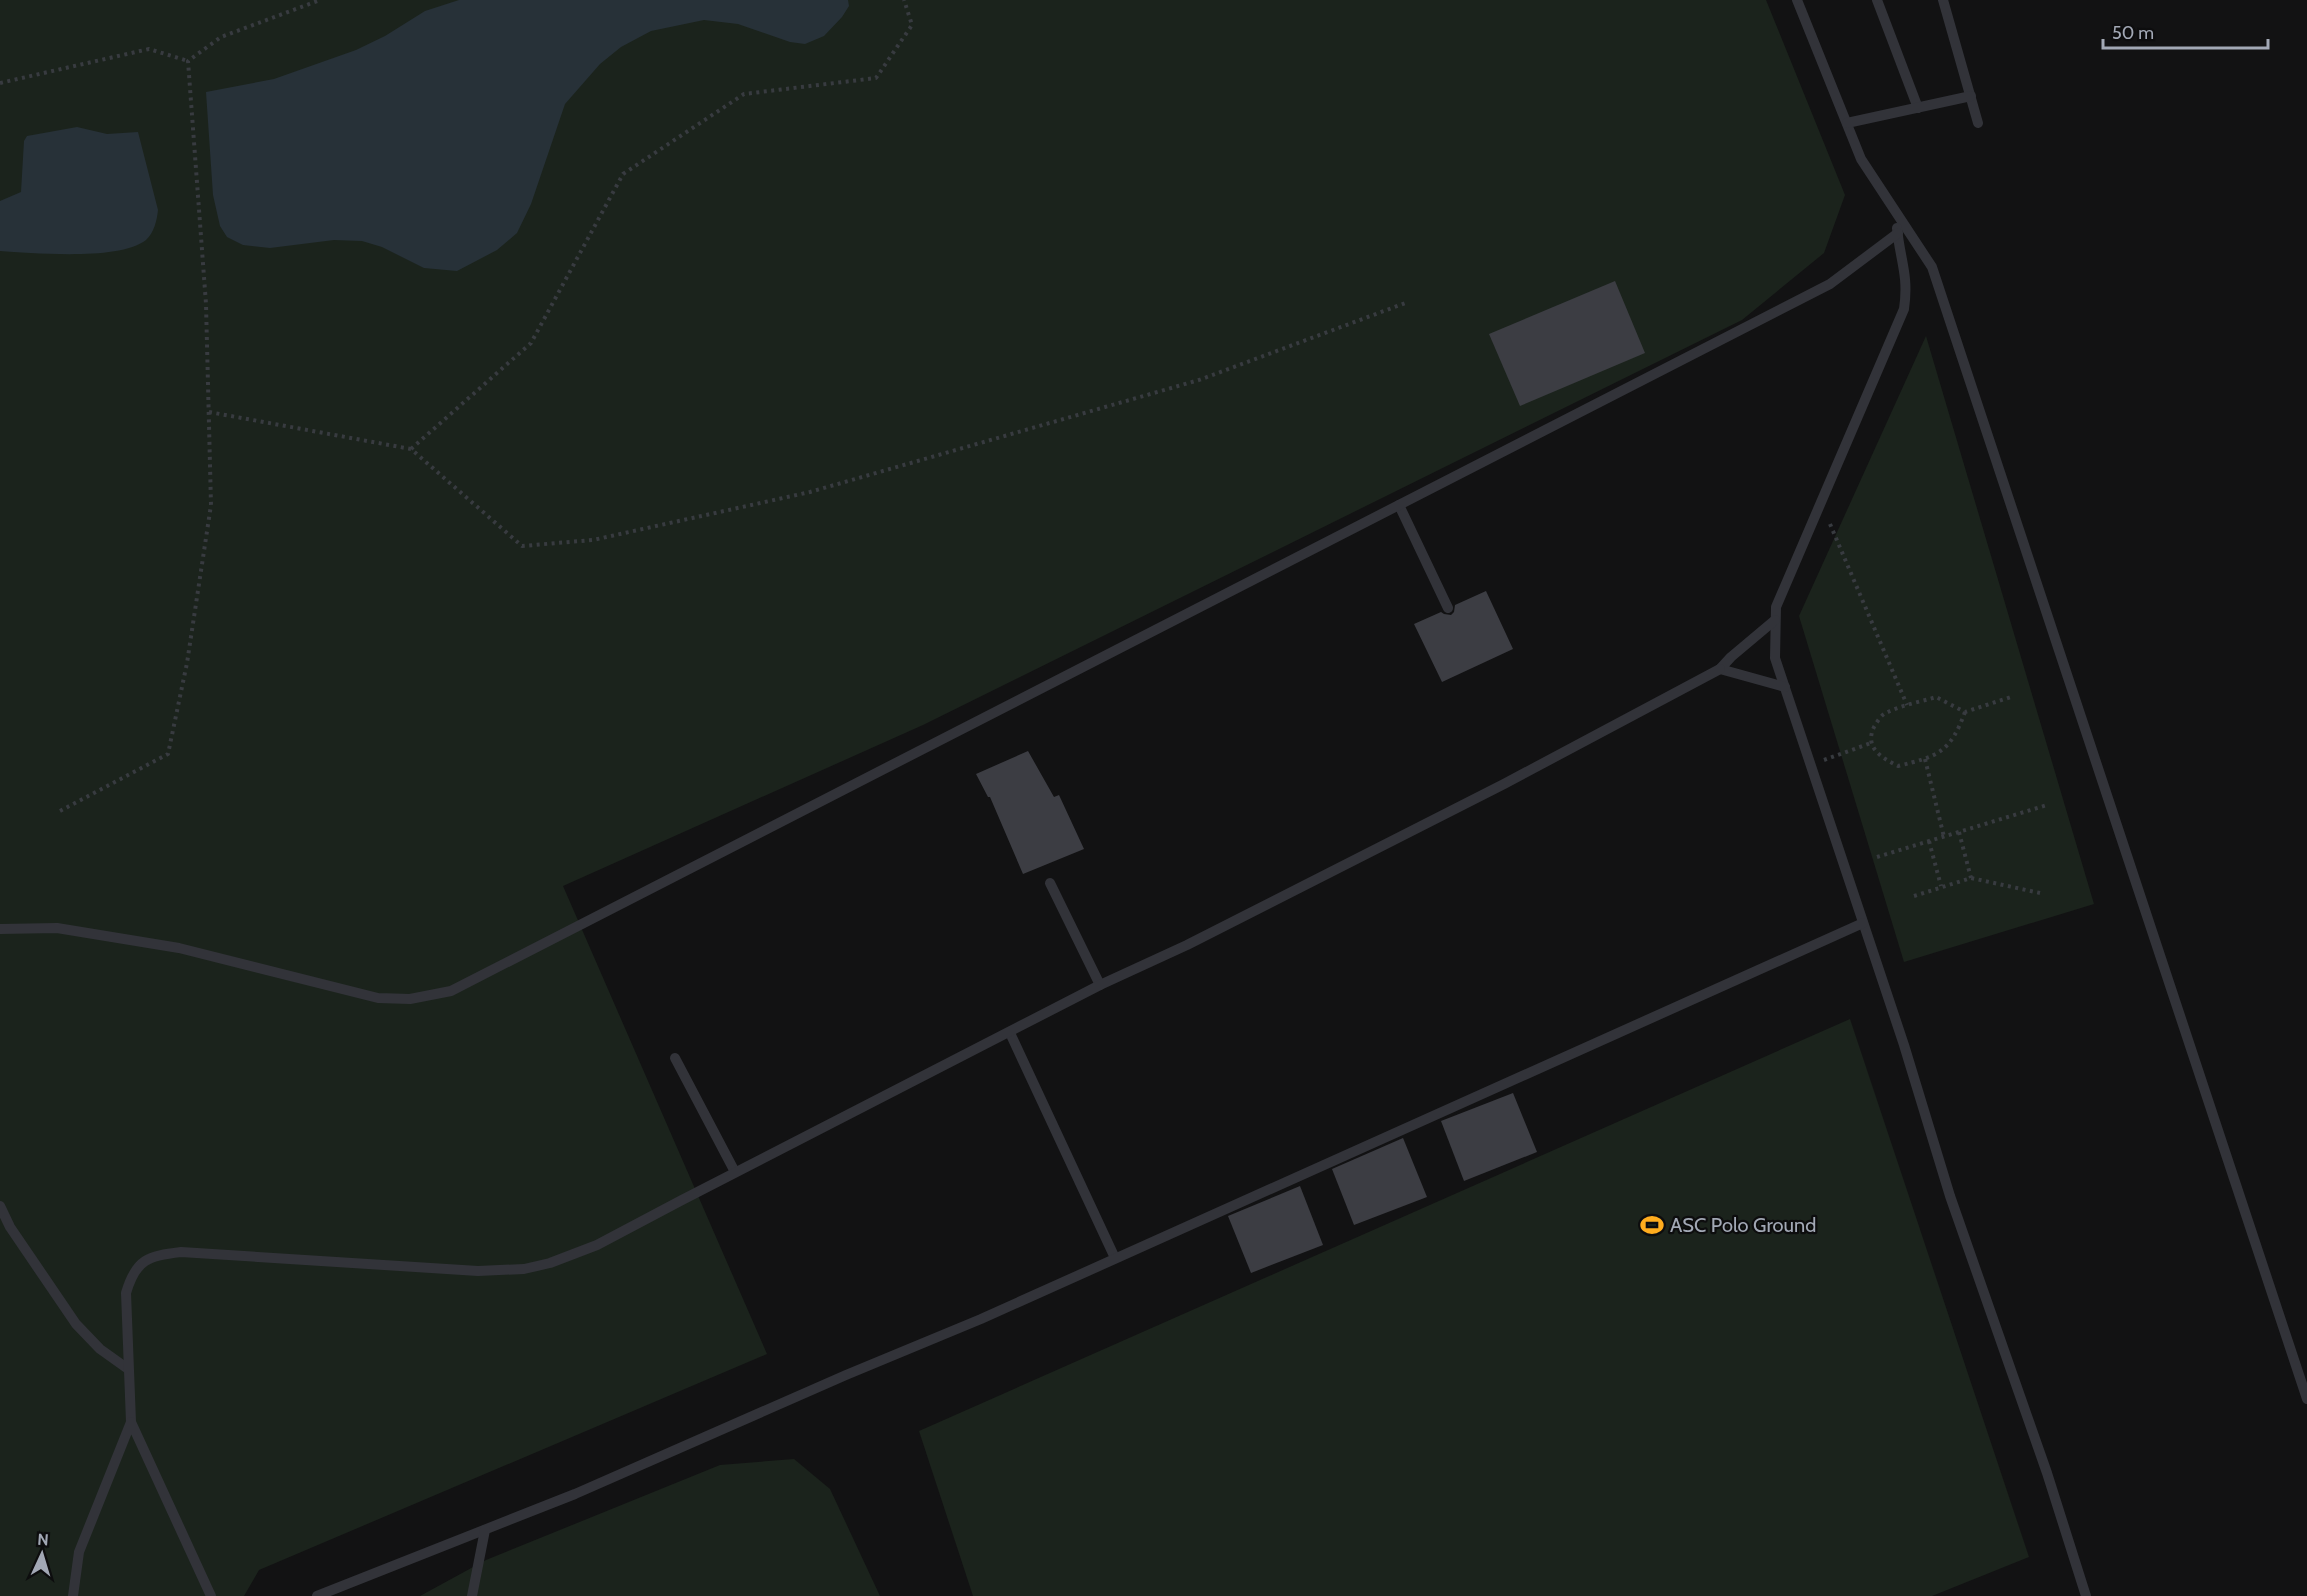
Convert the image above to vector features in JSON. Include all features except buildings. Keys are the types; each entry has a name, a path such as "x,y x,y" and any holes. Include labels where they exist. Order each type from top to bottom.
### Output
{"lane":[{"path":"1797,0 1861,159 1932,267 2307,1399"},
{"path":"1877,0 1918,108"},
{"path":"1942,0 1978,123"},
{"path":"1847,123 1971,96"},
{"path":"1896,212 1906,279 1904,309 1776,607 1775,658 1904,1045 1950,1196 2047,1473 2086,1596"},
{"path":"0,929 57,928 180,948 378,998 410,999 451,991 1830,285 1898,233"},
{"path":"1399,505 1448,608"},
{"path":"211,1596 131,1422 126,1293 131,1276 141,1262 159,1255 181,1252 478,1271 524,1269 550,1263 597,1245 1100,986 1187,945 1504,784 1720,669 1775,620"},
{"path":"1720,669 1785,687"},
{"path":"1050,883 1100,986"},
{"path":"316,1596 575,1494 846,1375 981,1319 1863,923"},
{"path":"1010,1033 1115,1258"},
{"path":"675,1058 735,1173"},
{"path":"0,1206 10,1227 76,1324 100,1350 128,1369"},
{"path":"73,1596 79,1552 131,1422"},
{"path":"472,1596 485,1530"}],"path":[{"path":"188,61 221,38 320,0"},
{"path":"411,449 531,343 623,174 744,94 876,78 912,25 904,0"},
{"path":"0,83 149,49 188,61"},
{"path":"60,811 168,754 187,663 211,505 206,304 188,61"},
{"path":"209,412 411,449 522,546 593,540 810,492 1199,380 1408,302"},
{"path":"1820,501 1907,705"},
{"path":"1965,712 1952,743 1924,759 1898,766 1875,752 1871,743 1873,730 1884,713 1907,705 1936,697 1965,712 2014,696"},
{"path":"1810,765 1871,743"},
{"path":"1924,759 1944,837"},
{"path":"1877,857 2047,805"},
{"path":"1959,832 1971,878"},
{"path":"1929,841 1941,886"},
{"path":"1914,896 1971,878 2040,893"}],"shaded area":[{"path":"0,0 1766,0 1845,195 1824,253 1742,320 923,725 563,886 767,1354 259,1570 244,1596 0,1596"},
{"path":"459,0 848,0 849,6 824,36 805,44 790,42 738,24 704,20 651,31 621,47 600,64 565,104 531,204 517,233 497,250 457,271 424,268 382,247 362,241 334,240 270,248 243,245 227,237 220,226 213,195 206,92 274,79 356,50 385,36 425,11"},
{"path":"77,127 107,134 138,132 158,210 151,234 146,240 133,247 117,251 54,254 0,251 0,201 21,192 24,141 27,136"},
{"path":"1926,336 2094,904 1904,962 1799,616"},
{"name":"ASC Polo Ground","path":"1850,1019 2029,1557 1932,1596 973,1596 919,1431"},
{"path":"794,1459 830,1489 880,1596 420,1596 486,1560 720,1465"}],"place":[{"name":"ASC Polo Ground","path":"1652,1225"}]}
